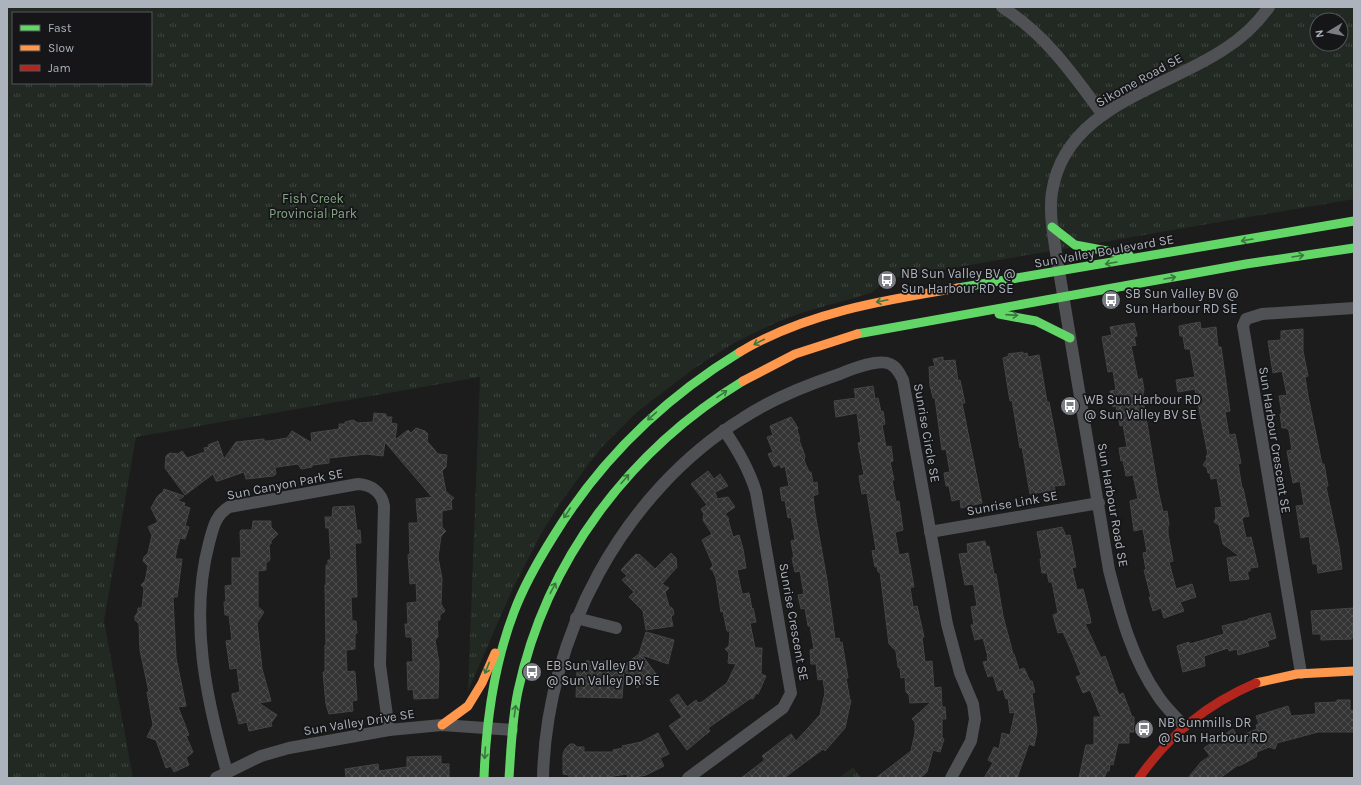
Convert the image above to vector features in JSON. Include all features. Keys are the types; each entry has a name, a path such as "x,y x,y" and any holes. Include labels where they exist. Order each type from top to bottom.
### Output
{"main road":[{"name":"Sun Valley Boulevard SE","path":"484,778 487,728 506,634 524,588 538,562 584,489 622,444 645,422 692,384 720,365 774,335 803,323 856,308 907,296 1059,272 1354,221"},
{"path":"1052,227 1071,243 1079,247 1117,254 1150,256"},
{"path":"509,778 512,730 524,664 550,594 594,518 616,490 656,445 678,425 727,390 784,359 838,339 861,333 1246,264 1354,248"},
{"path":"973,312 1021,315 1039,320 1070,338"},
{"path":"442,725 471,702 482,682 490,661 506,634"},
{"path":"1139,778 1161,748 1184,726 1209,706 1248,686 1280,676 1301,673 1354,671"}],"street":[{"path":"1002,7 1028,25 1055,51 1103,115"},
{"name":"Sikome Road SE","path":"1059,272 1052,227 1052,192 1062,160 1080,134 1119,104 1223,50 1250,29 1269,7"},
{"name":"Sun Harbour Road SE","path":"1059,272 1099,503 1109,570 1117,600 1130,640 1157,695 1184,726"},
{"name":"Sun Harbour Crescent SE","path":"1301,673 1243,326 1246,319 1262,314 1354,308"},
{"name":"Sunrise Circle SE","path":"543,778 546,738 553,694 567,643 576,618 601,568 632,522 684,463 724,430 761,407 800,388 875,363 891,364 904,380 948,631 960,673 973,704 975,719 971,741 951,778"},
{"name":"Sunrise Crescent SE","path":"688,778 782,708 791,693 756,492 750,472 741,453 724,430"},
{"name":"Sun Canyon Park SE","path":"221,775 202,656 200,609 205,565 215,523 220,514 229,507 358,484 369,486 381,496 384,506 380,665 389,730"},
{"name":"Sunrise Link SE","path":"930,532 1099,503"},
{"path":"576,618 616,628"},
{"name":"Sun Valley Drive SE","path":"221,775 261,756 289,748 389,730 442,725 512,730"}],"green space":[{"name":"Fish Creek Provincial Park","path":"7,7 1354,7 1354,199 888,279 871,293 801,313 775,323 734,343 693,369 636,413 602,447 587,466 559,505 541,534 513,588 468,691 480,377 136,437 104,621 133,778 7,778"},
{"path":"853,767 861,778 839,778"}],"building":[{"path":"1200,322 1201,329 1216,327 1218,347 1221,347 1230,411 1225,412 1229,435 1235,434 1241,463 1238,464 1242,488 1249,516 1242,519 1246,538 1251,537 1258,567 1250,568 1250,571 1247,571 1249,579 1230,581 1227,558 1239,556 1223,544 1219,525 1214,522 1216,518 1215,508 1222,507 1217,478 1211,479 1210,473 1208,473 1207,468 1203,465 1207,459 1206,456 1208,455 1195,389 1178,392 1176,380 1195,377 1190,349 1185,349 1183,336 1180,336 1179,326"},
{"path":"1134,323 1137,336 1134,337 1136,345 1131,346 1138,380 1142,378 1144,390 1143,399 1158,490 1163,512 1167,511 1169,525 1168,534 1173,561 1169,562 1176,589 1192,584 1196,597 1180,602 1184,611 1164,618 1161,608 1153,611 1149,597 1151,597 1144,570 1146,570 1143,553 1147,552 1143,529 1134,531 1130,501 1138,499 1133,475 1126,476 1123,460 1121,461 1119,448 1127,447 1123,425 1120,426 1116,406 1113,407 1110,391 1116,390 1113,371 1108,372 1102,337 1112,335 1110,327"},
{"path":"1303,329 1303,351 1308,376 1305,377 1308,396 1322,464 1324,464 1328,486 1326,487 1339,547 1342,569 1318,573 1317,564 1313,564 1309,536 1301,538 1296,506 1304,505 1300,481 1293,483 1287,451 1292,450 1289,431 1287,428 1282,428 1280,414 1282,414 1279,396 1287,395 1282,371 1273,373 1268,341 1281,340 1281,331"},
{"path":"1023,352 1023,354 1027,353 1028,357 1039,355 1047,402 1049,402 1065,485 1054,486 1055,490 1030,494 1012,400 1010,401 1003,358 1009,356 1008,354"},
{"path":"943,357 943,361 955,360 958,381 960,380 965,403 962,403 982,503 961,508 960,499 952,501 949,486 946,486 944,473 950,472 946,449 942,450 935,398 933,398 930,385 929,367 935,366 933,359"},
{"path":"873,386 875,399 878,398 881,412 883,411 885,424 882,425 886,447 891,446 893,461 890,462 894,480 892,480 896,502 899,501 903,530 895,532 899,555 908,553 914,587 910,587 913,607 917,606 924,637 922,637 925,662 932,661 934,688 941,687 942,707 945,707 946,719 942,719 942,738 944,739 940,752 933,750 927,772 920,778 876,778 911,751 915,733 915,722 912,719 931,702 910,703 909,695 906,692 905,677 901,678 900,668 898,667 896,651 889,644 880,572 878,572 877,566 875,567 872,551 876,550 867,493 862,494 859,476 864,475 858,443 861,442 857,413 836,417 834,401 856,398 854,389"},
{"path":"374,413 386,414 386,417 392,417 391,423 397,424 395,440 408,430 411,433 416,428 425,431 428,434 427,441 438,454 447,455 446,467 442,471 446,492 454,498 451,501 452,509 442,511 442,527 446,531 441,536 438,557 442,579 441,604 445,611 440,615 440,620 437,620 438,637 435,640 439,663 438,698 414,699 413,689 408,690 407,662 413,662 412,637 406,637 405,624 408,624 407,603 417,602 416,583 410,584 408,555 410,554 409,523 418,523 416,499 432,497 385,442 383,456 366,454 329,458 329,463 312,465 312,467 301,469 298,464 277,467 275,468 276,474 273,476 246,479 244,472 218,481 216,481 213,474 185,495 165,468 166,456 170,453 178,454 182,451 187,458 205,452 204,448 209,447 208,445 218,441 224,459 236,442 264,439 264,441 269,441 287,438 292,431 312,443 311,433 339,429 339,424 345,424 345,422 353,420 358,423 373,422"},
{"path":"791,417 798,428 799,440 805,456 804,460 809,472 811,472 813,483 817,482 818,494 813,496 815,513 827,580 835,639 839,638 840,643 842,642 848,678 846,678 851,700 845,728 825,751 823,749 784,778 741,778 765,760 762,756 791,734 796,741 820,715 825,693 823,679 818,680 816,664 811,664 810,650 814,649 810,626 808,626 805,608 801,609 798,595 804,594 800,571 795,572 792,558 794,558 791,541 795,540 791,517 788,518 785,500 782,501 780,488 789,486 785,466 781,468 780,464 774,467 768,454 773,452 767,437 773,435 770,426"},
{"path":"708,471 714,479 720,474 728,486 715,492 717,499 728,497 735,507 725,514 729,519 733,537 739,535 743,549 746,568 737,570 742,594 749,593 756,622 750,623 755,648 762,648 761,674 766,676 758,694 756,693 753,699 751,698 708,728 710,731 687,750 669,726 682,717 670,700 678,694 687,707 696,700 698,703 702,702 727,683 736,664 728,663 729,653 725,649 729,646 730,631 727,631 723,611 721,612 716,578 713,571 710,569 713,565 702,540 712,534 703,520 704,514 701,509 707,505 691,484"},
{"path":"164,489 184,496 178,501 185,503 184,506 190,508 185,526 189,527 185,539 180,538 177,548 175,559 182,559 177,597 173,597 176,658 186,706 178,707 189,735 186,736 193,752 186,758 189,765 174,772 171,766 166,768 156,740 147,737 153,725 147,692 149,692 140,650 139,624 135,620 138,608 142,608 144,588 141,585 145,581 148,566 143,561 144,557 148,553 152,535 148,527 158,522 151,508 157,497 161,493 162,494"},
{"path":"354,506 357,531 360,530 361,543 355,543 357,597 351,597 352,621 356,621 357,633 355,634 355,649 346,650 347,672 354,671 355,673 357,700 352,701 353,711 329,714 326,704 323,672 325,672 326,645 326,565 328,565 328,560 331,560 329,528 326,528 325,517 332,517 333,507"},
{"path":"253,521 271,521 271,527 278,534 271,541 271,544 269,544 270,560 266,563 266,570 258,571 258,607 264,612 257,623 262,669 271,701 259,703 277,715 271,723 272,726 249,731 247,722 239,724 232,697 232,694 240,692 237,668 230,669 226,641 232,640 229,615 225,615 224,602 226,602 225,586 232,585 232,558 241,558 240,532 241,530 252,530"},
{"path":"1062,527 1066,536 1070,535 1076,567 1072,568 1077,590 1083,589 1090,617 1091,623 1085,624 1101,658 1105,656 1119,695 1123,693 1132,717 1134,717 1134,732 1129,732 1129,743 1118,743 1113,765 1110,764 1109,771 1107,771 1104,778 1079,778 1086,745 1094,745 1094,717 1101,717 1090,690 1083,693 1076,677 1081,675 1063,632 1058,633 1053,615 1058,613 1052,582 1049,582 1047,573 1042,573 1040,559 1042,559 1037,532"},
{"path":"985,541 986,547 989,546 994,574 996,574 1003,616 1013,654 1019,670 1024,668 1030,681 1032,681 1035,692 1032,693 1037,731 1034,746 1029,744 1017,778 984,778 993,763 988,760 994,747 999,749 1002,733 1010,735 1015,712 1010,713 1008,698 1006,699 1003,689 998,691 993,675 988,677 983,662 988,661 988,657 983,638 975,640 971,625 974,625 971,607 977,606 974,587 973,584 965,585 959,554 968,553 967,544"},
{"path":"671,553 676,558 677,567 662,584 669,588 665,592 669,606 673,609 674,614 671,617 673,626 646,630 643,611 629,597 634,592 622,580 627,576 621,570 636,554 639,554 655,569"},
{"path":"1354,608 1352,639 1321,640 1321,634 1313,634 1311,611"},
{"path":"1270,613 1276,638 1267,641 1269,646 1238,655 1237,649 1229,651 1228,648 1204,656 1205,666 1183,672 1177,646 1189,642 1190,644 1224,634 1222,626"},
{"path":"646,632 674,640 668,664 642,655 656,674 637,688 624,670 622,698 576,697 577,671 585,671 586,661 627,663 639,654"},
{"path":"1337,700 1350,700 1350,710 1354,711 1354,732 1318,732 1277,743 1275,749 1269,747 1257,752 1256,757 1239,766 1238,765 1220,778 1188,778 1201,762 1210,756 1204,748 1233,729 1238,737 1257,729 1256,725 1259,724 1256,716 1288,706 1291,716 1316,714 1315,703 1337,702"},
{"path":"658,733 669,754 660,758 664,766 646,775 631,778 628,778 627,774 601,778 569,778 569,775 563,774 563,754 565,749 570,744 574,744 577,747 584,747 584,752 614,752 613,750 623,748 622,746 641,742"},
{"path":"441,756 441,764 449,764 449,778 346,778 345,769 378,764 379,771 407,767 407,757"}],"traffic: fast":[{"path":"958,288 1354,221"},
{"path":"1052,227 1075,245 1129,255"},
{"path":"857,334 1246,264 1354,248"},
{"path":"999,314 1036,321 1070,338"},
{"path":"484,778 489,715 501,652 518,602 542,555 571,509 591,482 635,433 685,390 740,352"},
{"path":"509,778 514,712 531,643 549,597 572,554 599,513 630,475 664,440 702,409 743,381"}],"traffic: slow":[{"path":"740,352 791,327 818,318 874,303 958,288"},
{"path":"743,381 795,354 857,334"},
{"path":"442,725 468,706 482,683 495,653"},
{"path":"1256,683 1297,674 1354,671"}],"traffic: jam":[{"path":"1139,778 1163,748 1191,722 1221,701 1256,683"}],"place":[{"name":"NB Sun Valley BV @ Sun Harbour RD SE","path":"887,280"},
{"name":"SB Sun Valley BV @ Sun Harbour RD SE","path":"1111,300"},
{"name":"WB Sun Harbour RD @ Sun Valley BV SE","path":"1070,406"},
{"name":"EB Sun Valley BV @ Sun Valley DR SE","path":"532,672"},
{"name":"NB Sunmills DR @ Sun Harbour RD","path":"1144,729"}]}
